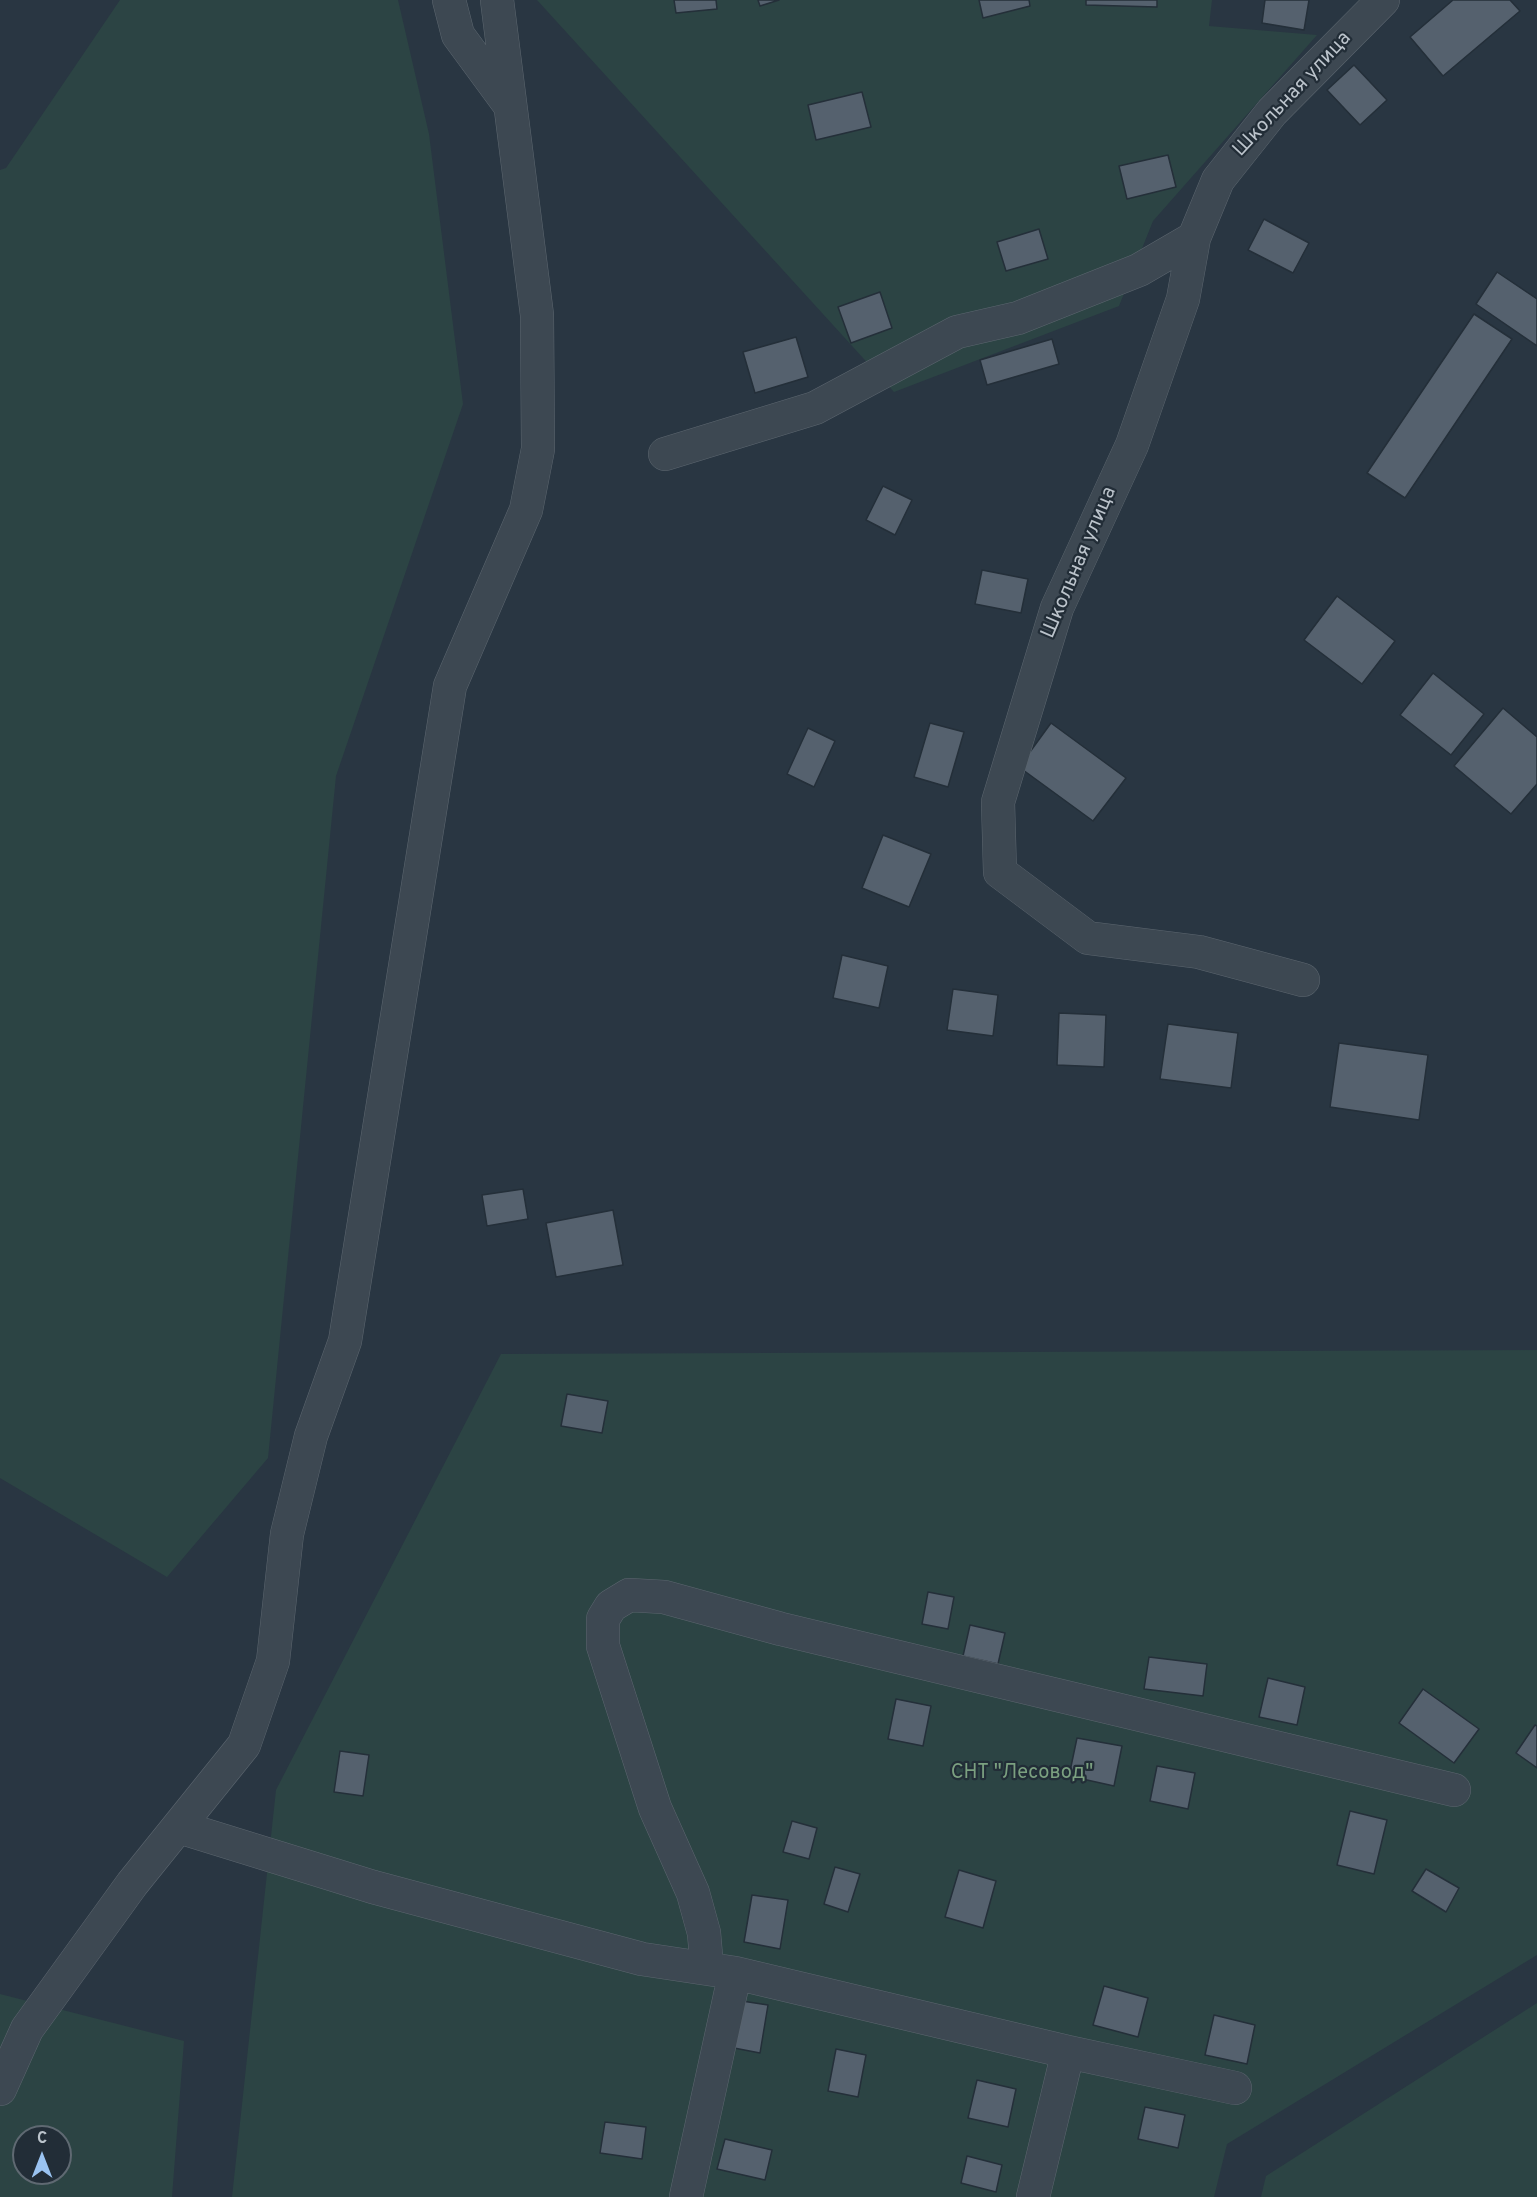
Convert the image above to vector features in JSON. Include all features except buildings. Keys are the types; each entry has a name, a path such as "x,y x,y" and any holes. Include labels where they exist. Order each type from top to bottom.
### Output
{"street":[{"path":"449,0 458,35 509,104"},
{"path":"0,2089 27,2029 132,1884 244,1745 273,1661 287,1534 311,1436 345,1341 450,686 526,510 538,449 537,315 496,0"},
{"name":"Школьная улица","path":"1303,980 1199,952 1088,938 1000,872 998,802 1057,608 1132,445 1183,299 1194,238 1218,180 1272,112 1383,0"},
{"path":"665,454 815,408 957,332 1018,318 1051,305 1139,270 1194,238"},
{"path":"686,2197 721,1971 704,1933 693,1893 655,1808 603,1646 603,1619 611,1606 629,1595 664,1597 781,1629 1454,1790"},
{"path":"179,1827 373,1887 642,1959 721,1971 1068,2052 1234,2088"},
{"path":"1033,2197 1068,2052"}],"green space":[{"path":"120,0 398,0 429,134 463,404 336,776 268,1458 167,1577 0,1478 0,170 6,168"},
{"path":"537,0 1212,0 1209,26 1317,35 1153,221 1119,306 894,392"},
{"name":"СНТ \"Лесовод\"","path":"1537,1350 1537,1955 1227,2144 1214,2197 232,2197 276,1790 501,1354"},
{"path":"0,1994 184,2041 172,2197 0,2197"},
{"path":"1537,2003 1537,2197 1261,2197 1266,2176"}]}
